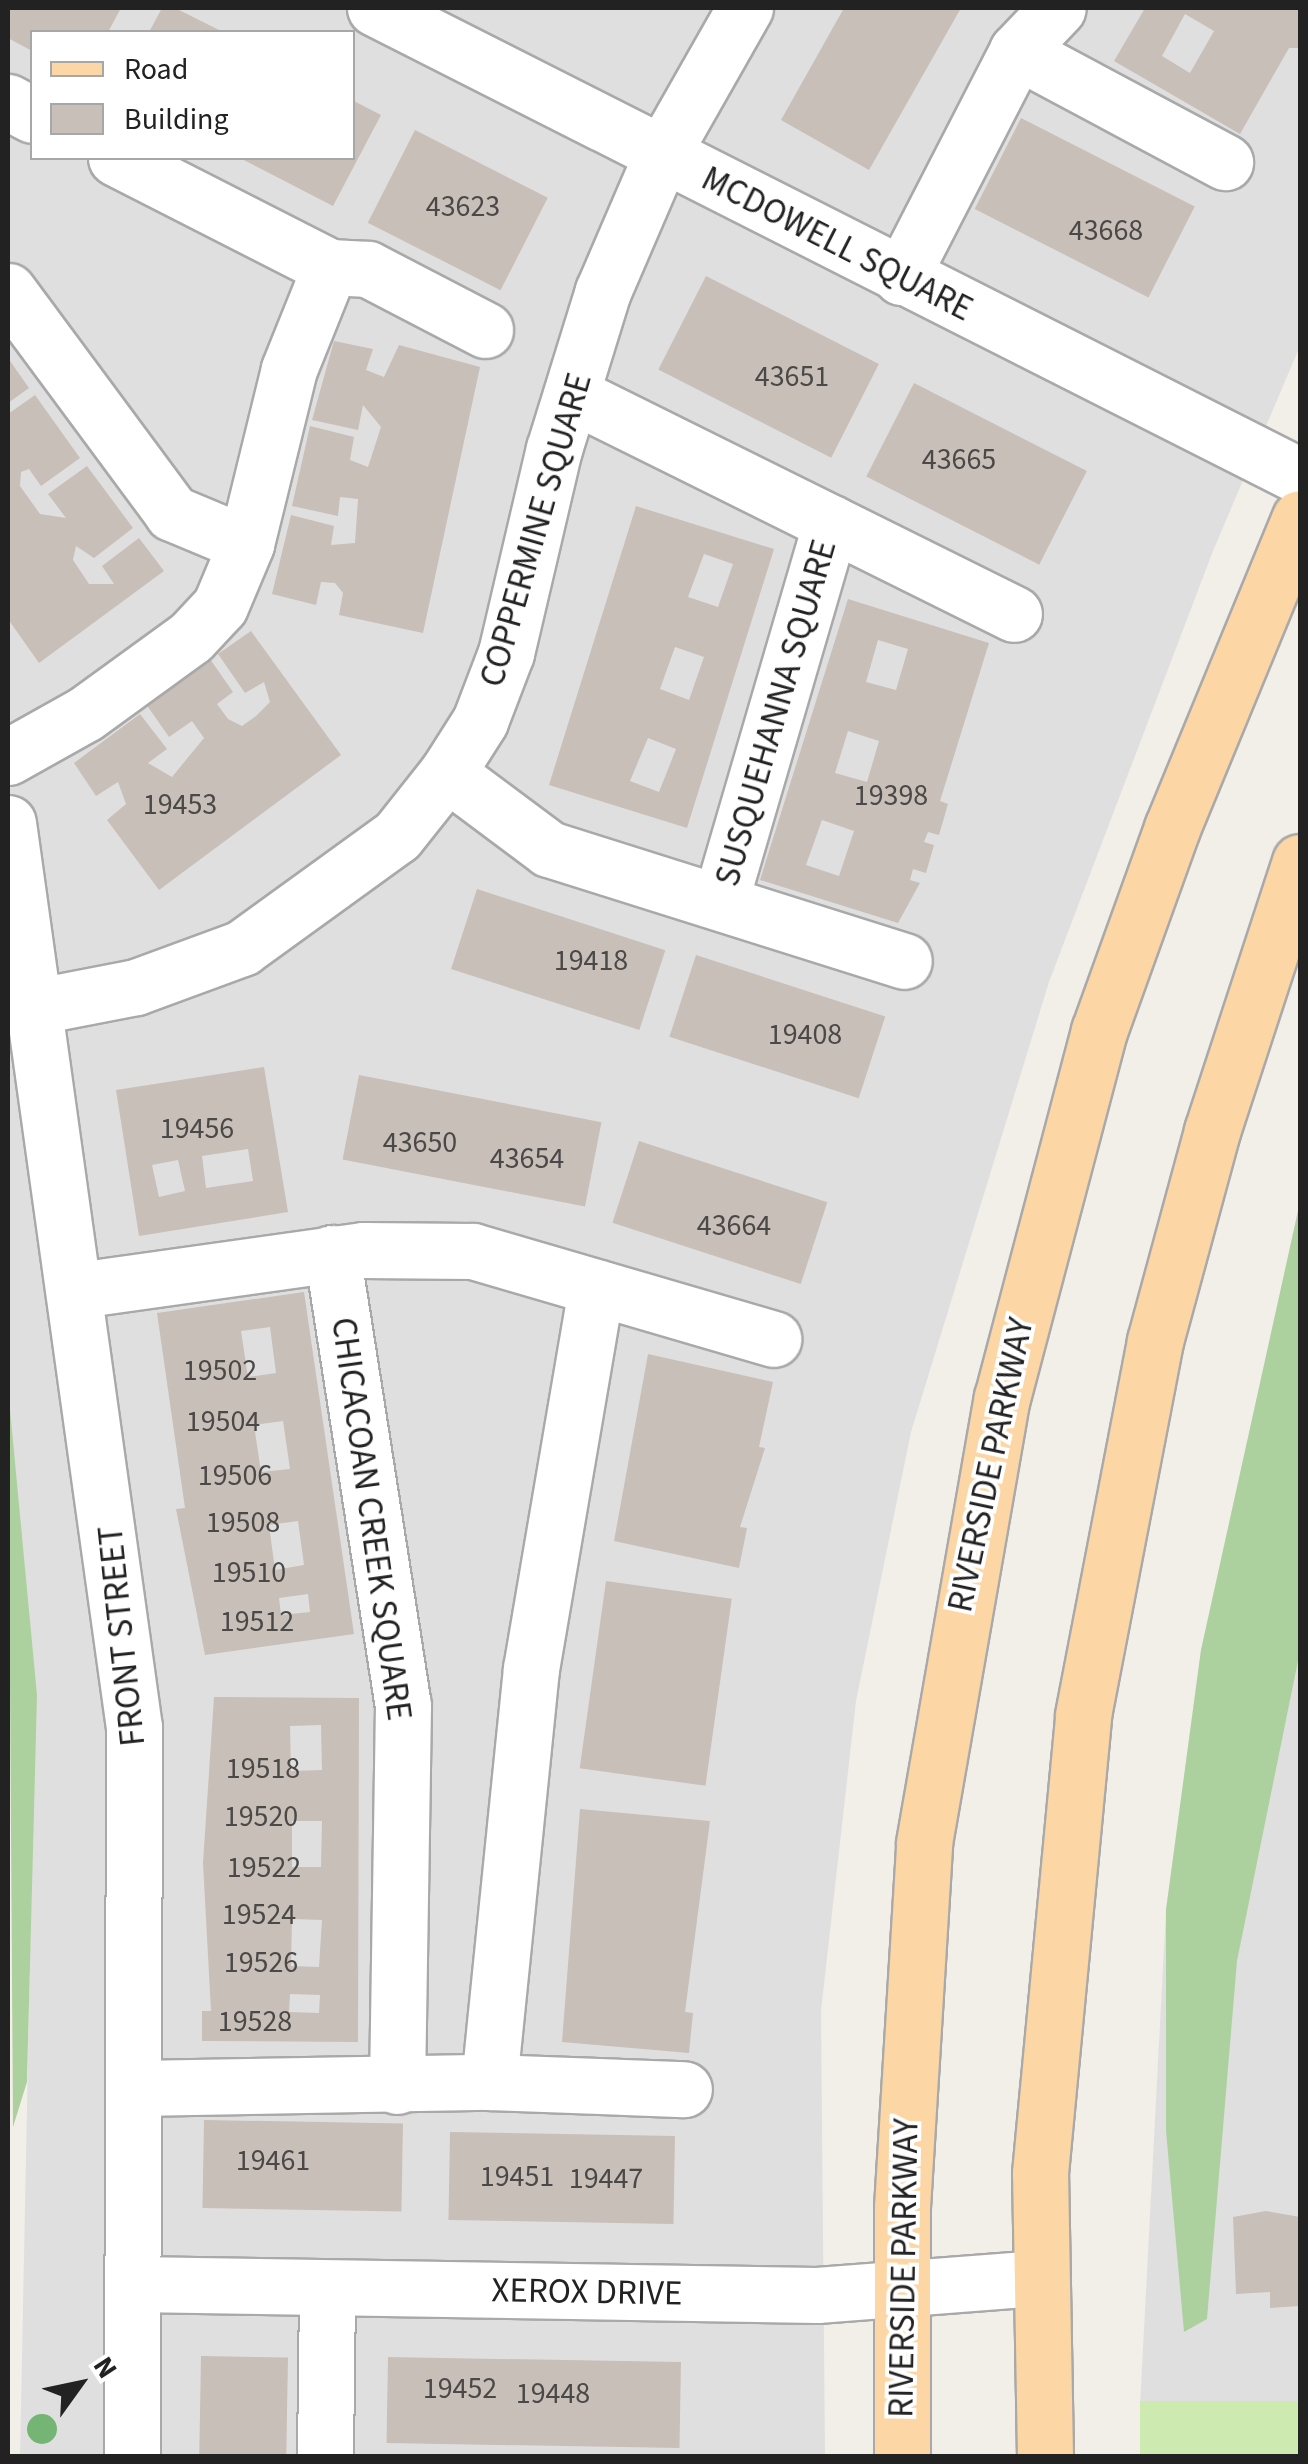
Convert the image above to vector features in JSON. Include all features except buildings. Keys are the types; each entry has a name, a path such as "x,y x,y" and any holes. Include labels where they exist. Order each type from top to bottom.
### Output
{"main road":[{"name":"RIVERSIDE PARKWAY","path":"902,2456 902,2292 924,1843 1002,1398 1099,1031 1178,810 1300,518"},
{"path":"1045,2456 1039,2278 1059,1920 1106,1581 1170,1284 1300,862"}],"street":[{"name":"MCDOWELL SQUARE","path":"374,8 1300,476"},
{"name":"COPPERMINE SQUARE","path":"38,1006 136,988 242,948 397,836 447,774 480,721 506,653 554,448 575,396 603,290 662,154 745,8"},
{"path":"901,276 1017,51 1058,8"},
{"path":"1017,51 1226,162"},
{"path":"120,160 330,267 368,270 485,330"},
{"path":"8,757 86,714 191,637 220,606 246,544 288,369 330,267"},
{"path":"8,291 172,513 246,544"},
{"name":"SUSQUEHANNA SQUARE","path":"575,396 1014,614"},
{"name":"SUSQUEHANNA SQUARE","path":"720,902 831,523"},
{"name":"SUSQUEHANNA SQUARE","path":"447,774 549,849 904,961"},
{"name":"FRONT STREET","path":"8,823 78,1290 134,1726 132,2456"},
{"path":"78,1290 332,1253 474,1251 773,1339"},
{"name":"CHICACOAN CREEK SQUARE","path":"332,1253 403,1705 398,2086"},
{"path":"488,2082 530,1668 596,1287"},
{"path":"136,2088 488,2082 684,2089"},
{"name":"XEROX DRIVE","path":"134,2284 902,2292 1039,2278"},
{"path":"325,2456 327,2288"}],"shaded area":[{"path":"8,8 1300,8 1300,346 1213,551 1049,982 911,1432 856,1701 821,2011 825,2456 20,2456 34,1760 8,1516"},
{"path":"1300,1202 1300,2401 1140,2406 1166,1910 1201,1650"}],"green space":[{"path":"1300,1202 1300,1651 1237,1961 1207,2319 1184,2332 1166,2131 1166,1910 1201,1650"},
{"path":"8,1388 37,1695 27,2082 13,2127"},
{"path":"1140,2401 1300,2401 1300,2456 1140,2456"}]}
